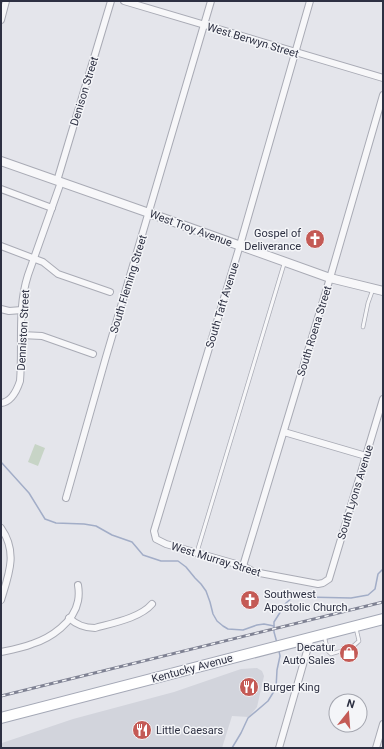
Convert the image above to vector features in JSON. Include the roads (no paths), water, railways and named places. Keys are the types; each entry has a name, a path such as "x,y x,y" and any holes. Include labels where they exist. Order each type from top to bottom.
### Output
{"main road":[{"name":"Kentucky Avenue","path":"1,718 383,619"}],"street":[{"path":"1,20 6,1"},
{"name":"Denison Street","path":"59,181 111,1"},
{"name":"West Berwyn Street","path":"124,1 383,78"},
{"name":"South Fleming Street","path":"66,498 211,1"},
{"name":"South Taft Avenue","path":"156,540 154,531 240,245 310,1"},
{"name":"South Roena Street","path":"243,566 330,278 383,95"},
{"name":"West Troy Avenue","path":"1,161 330,278 383,291"},
{"name":"Denniston Street","path":"1,403 6,403 10,399 19,384 24,290 52,208 59,181"},
{"path":"1,189 52,208"},
{"path":"1,246 43,262 58,274 110,292"},
{"path":"1,309 11,312 22,310"},
{"path":"21,334 42,336 93,354"},
{"name":"South Lyons Avenue","path":"323,583 329,579 383,399"},
{"path":"284,432 366,456"},
{"path":"1,528 9,544 11,560 10,571 1,600"},
{"name":"West Murray Street","path":"156,540 243,566 254,572 318,584 323,583"},
{"path":"1,652 28,646 43,640 56,631 70,618 76,608 79,594 78,586"},
{"path":"70,618 76,624 83,627 95,628 136,615 152,604"},
{"path":"279,748 311,637"},
{"path":"376,748 383,724"}],"lane":[{"path":"197,552 285,262"},
{"path":"363,327 368,303 373,289"},
{"path":"324,634 328,651 331,654 356,645 359,641 356,626"}],"waterway":[{"path":"1,462 29,493 45,519 56,523 96,526 112,535 132,542 143,555 161,561 178,561 186,567 206,591 213,614 217,621 223,626 228,629 243,630 264,624 274,626"},
{"path":"277,643 274,632 274,622 286,603 293,597 351,598 368,595 375,589 378,574 383,569"},
{"path":"232,748 248,718 268,701 276,688 277,670 280,656 279,651"}],"railway":[{"path":"1,696 383,602"}],"place":[{"name":"Gospel of Deliverance","path":"315,239"},
{"name":"Southwest Apostolic Church","path":"250,600"},
{"name":"Decatur Auto Sales","path":"349,653"},
{"name":"Burger King","path":"249,687"},
{"name":"Little Caesars","path":"142,730"}]}
